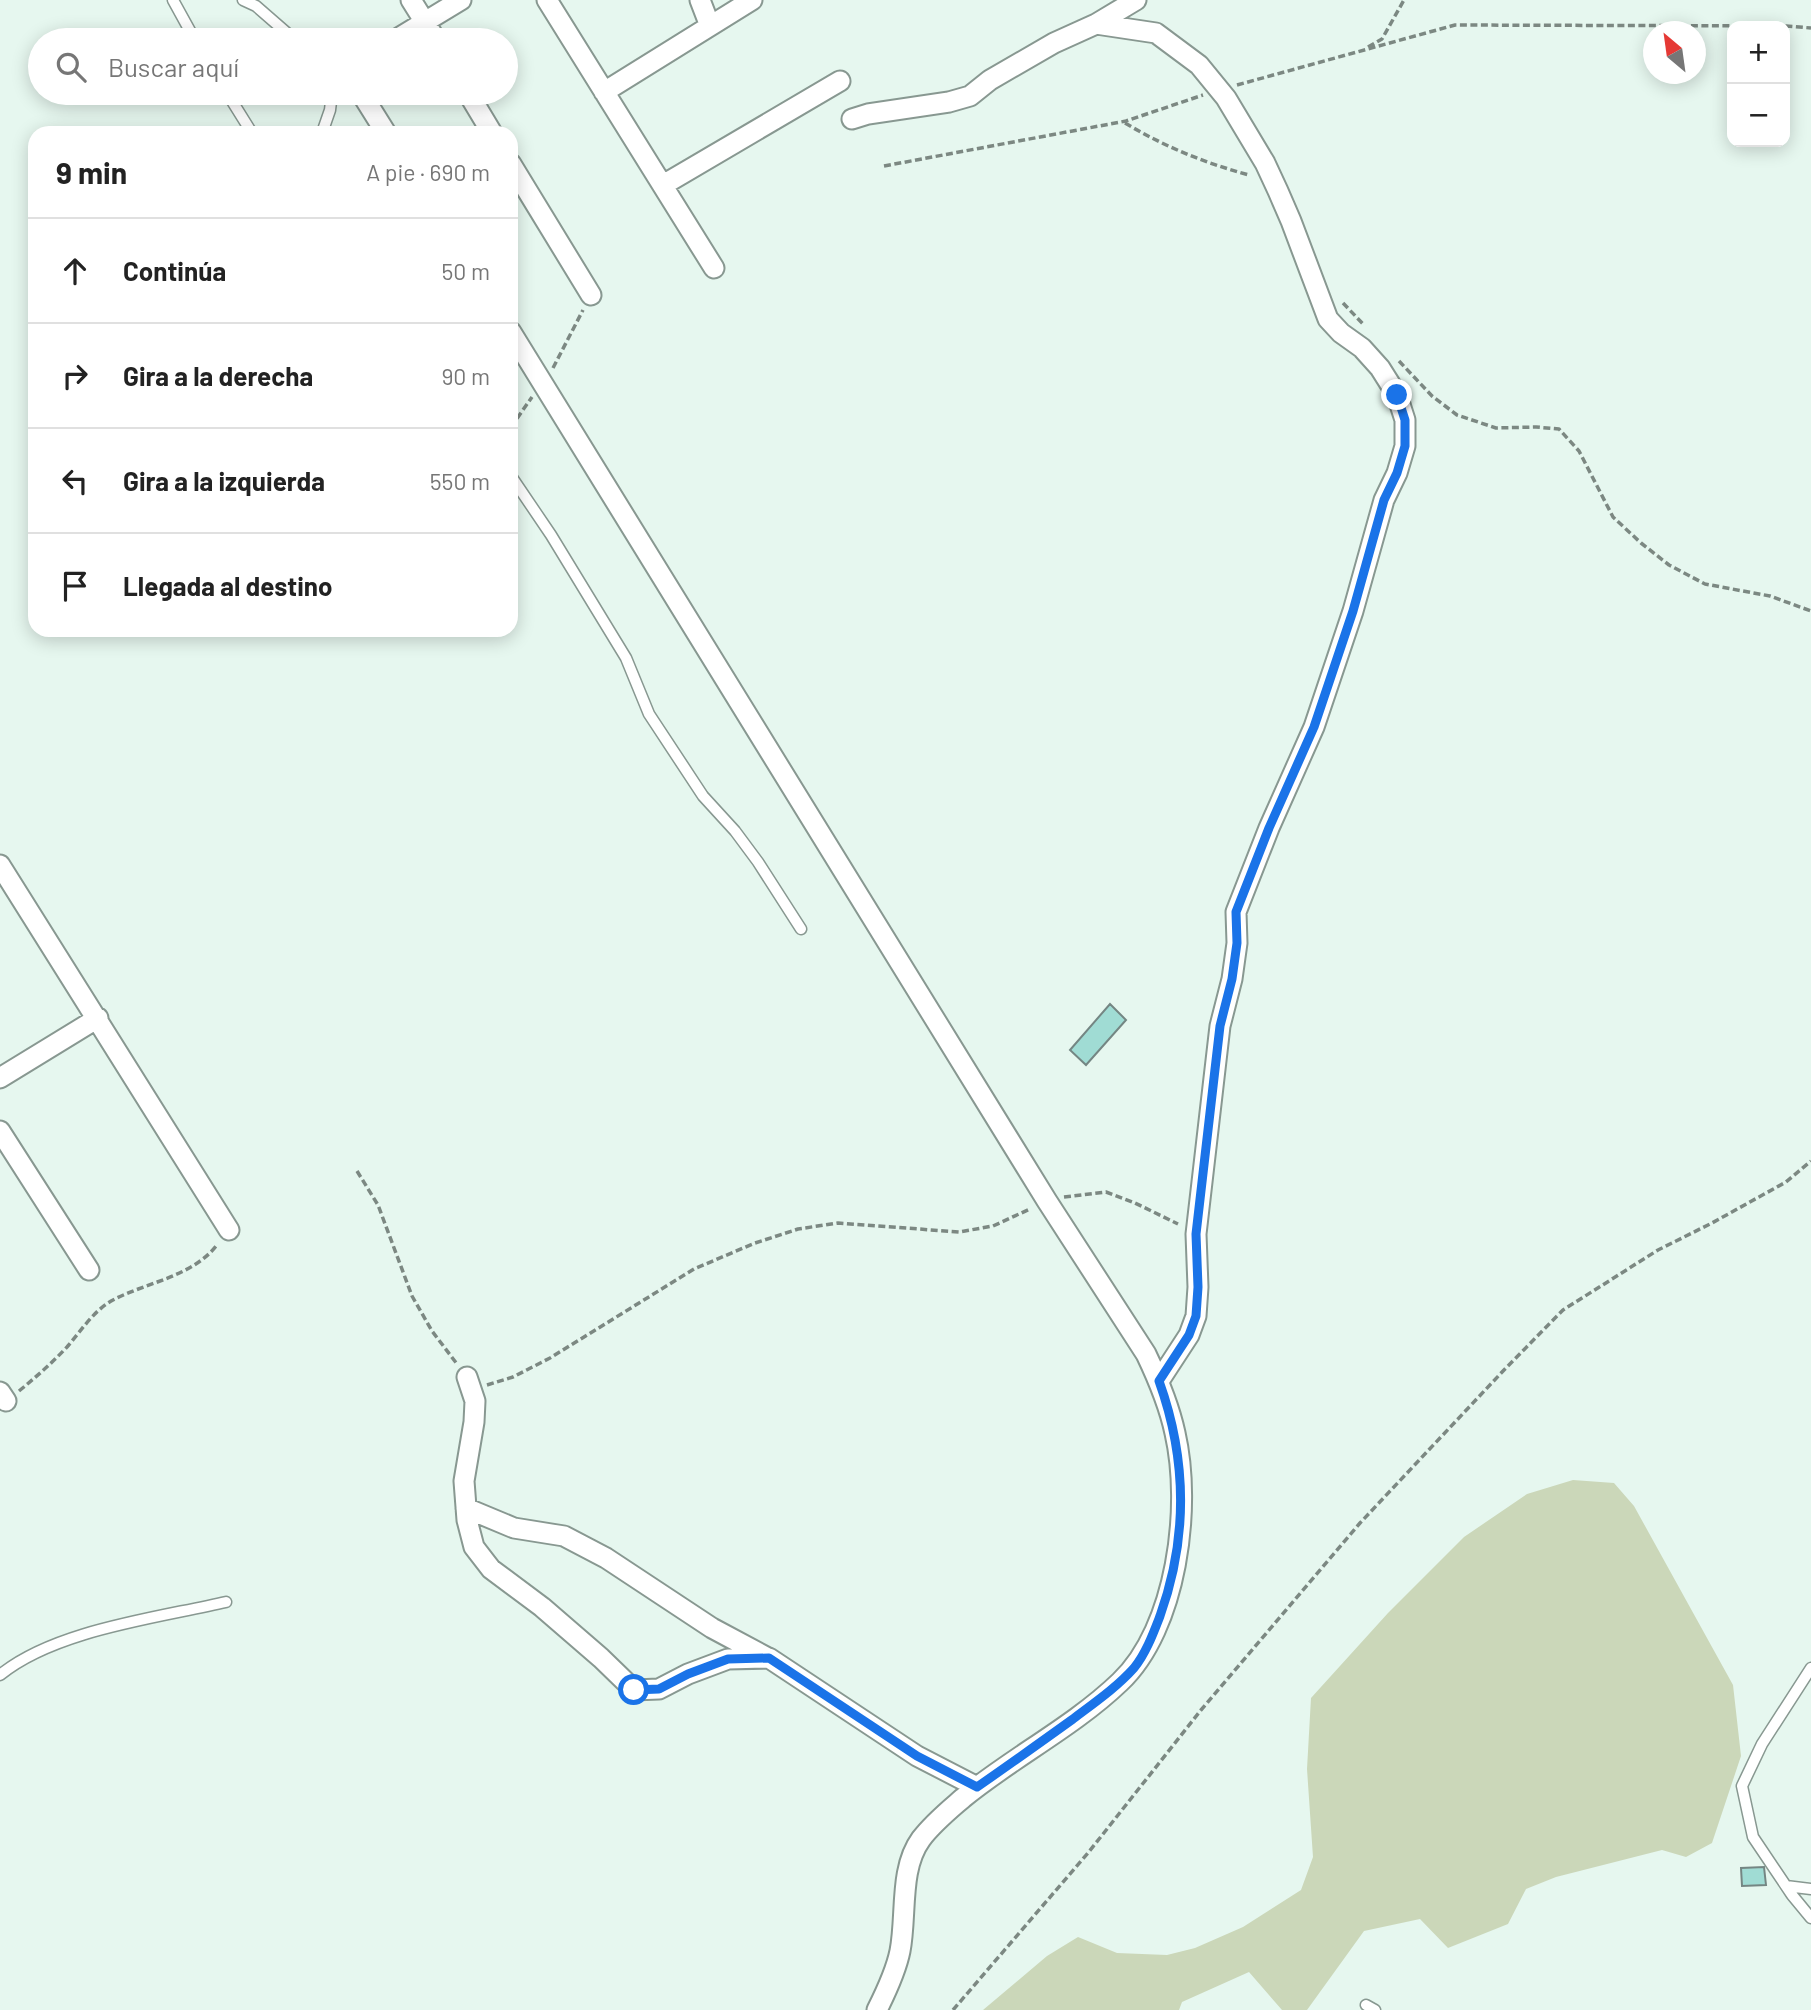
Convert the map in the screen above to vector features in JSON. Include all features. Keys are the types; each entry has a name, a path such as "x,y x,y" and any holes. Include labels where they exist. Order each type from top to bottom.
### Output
{"street":[{"path":"411,0 429,28"},
{"path":"415,28 461,0"},
{"path":"700,0 710,26"},
{"path":"604,92 752,0"},
{"path":"852,119 970,96 990,80 1136,0"},
{"path":"551,2 714,268"},
{"path":"1096,24 1156,33 1199,65 1219,89 1265,163 1292,221 1328,319 1340,332 1362,348 1380,368 1397,395 1405,420 1405,446 1397,473 1384,500 1353,611 1314,727 1269,828 1236,912 1237,943 1232,979 1220,1026 1196,1234 1196,1316 1189,1335 1159,1381"},
{"path":"663,185 840,81"},
{"path":"368,105 382,126"},
{"path":"475,105 488,126"},
{"path":"518,175 591,295"},
{"path":"518,343 1047,1201 1146,1354 1159,1381 1176,1435 1181,1506 1177,1557 1171,1585 1152,1638 1136,1665 1119,1683 977,1787 936,1821 913,1850 908,1871 900,1955 877,2010"},
{"path":"0,865 229,1230"},
{"path":"0,1078 98,1018"},
{"path":"0,1130 89,1270"},
{"path":"469,1383 475,1401 464,1481 467,1520 474,1547 491,1569 542,1606 634,1690 659,1689 688,1674 728,1659 769,1658"},
{"path":"466,1508 514,1528 564,1536 606,1558 712,1628 769,1658 917,1756 977,1787"}],"lane":[{"path":"173,0 188,28"},
{"path":"243,0 256,6 281,28"},
{"path":"234,105 248,126"},
{"path":"325,126 331,105"},
{"path":"518,486 626,658 649,714 703,796 735,831 758,862 801,929"},
{"path":"0,1675 31,1654 98,1631 226,1602"},
{"path":"1811,1668 1762,1744 1742,1786 1753,1838 1811,1918"},
{"path":"1786,1886 1811,1889"}],"path":[{"path":"1365,50 1382,39 1404,0"},
{"path":"884,166 1123,121 1219,89 1455,25 1811,28"},
{"path":"1123,121 1158,143 1212,165 1251,175"},
{"path":"1339,300 1367,328"},
{"path":"1395,356 1432,396 1457,415 1496,428 1559,429 1578,451 1614,517 1669,565 1705,584 1770,596 1811,611"},
{"path":"953,2010 1088,1853 1201,1710 1360,1523 1563,1310 1658,1250 1786,1182 1811,1161"},
{"path":"357,1171 378,1205 412,1296 432,1331 469,1383 513,1377 550,1358 694,1269 755,1243 798,1229 838,1223 959,1232 993,1226 1047,1201 1079,1194 1107,1192 1162,1215 1196,1234"},
{"path":"3,1396 43,1371 109,1302 178,1274 207,1258 229,1230"}],"green space":[{"path":"1573,1480 1614,1483 1634,1506 1733,1685 1741,1756 1712,1843 1686,1857 1662,1850 1556,1877 1526,1889 1508,1924 1448,1948 1420,1919 1364,1931 1307,2010 1282,2010 1249,1972 1182,2002 1179,2010 983,2010 1047,1956 1078,1937 1117,1953 1167,1955 1195,1948 1243,1927 1301,1890 1313,1857 1307,1769 1311,1698 1388,1613 1464,1537 1527,1494"}],"building":[{"path":"1110,1004 1126,1020 1086,1065 1070,1050"},
{"path":"1764,1867 1766,1885 1742,1886 1741,1868"}],"route":[{"path":"634,1690 659,1689 688,1674 728,1659 769,1658 917,1756 977,1787 1119,1683 1136,1665 1147,1647 1171,1585 1177,1557 1181,1506 1176,1435 1159,1381 1189,1335 1196,1316 1196,1234 1220,1026 1232,979 1237,943 1236,912 1269,828 1314,727 1353,611 1384,500 1397,473 1405,446 1405,420 1397,395"}]}
